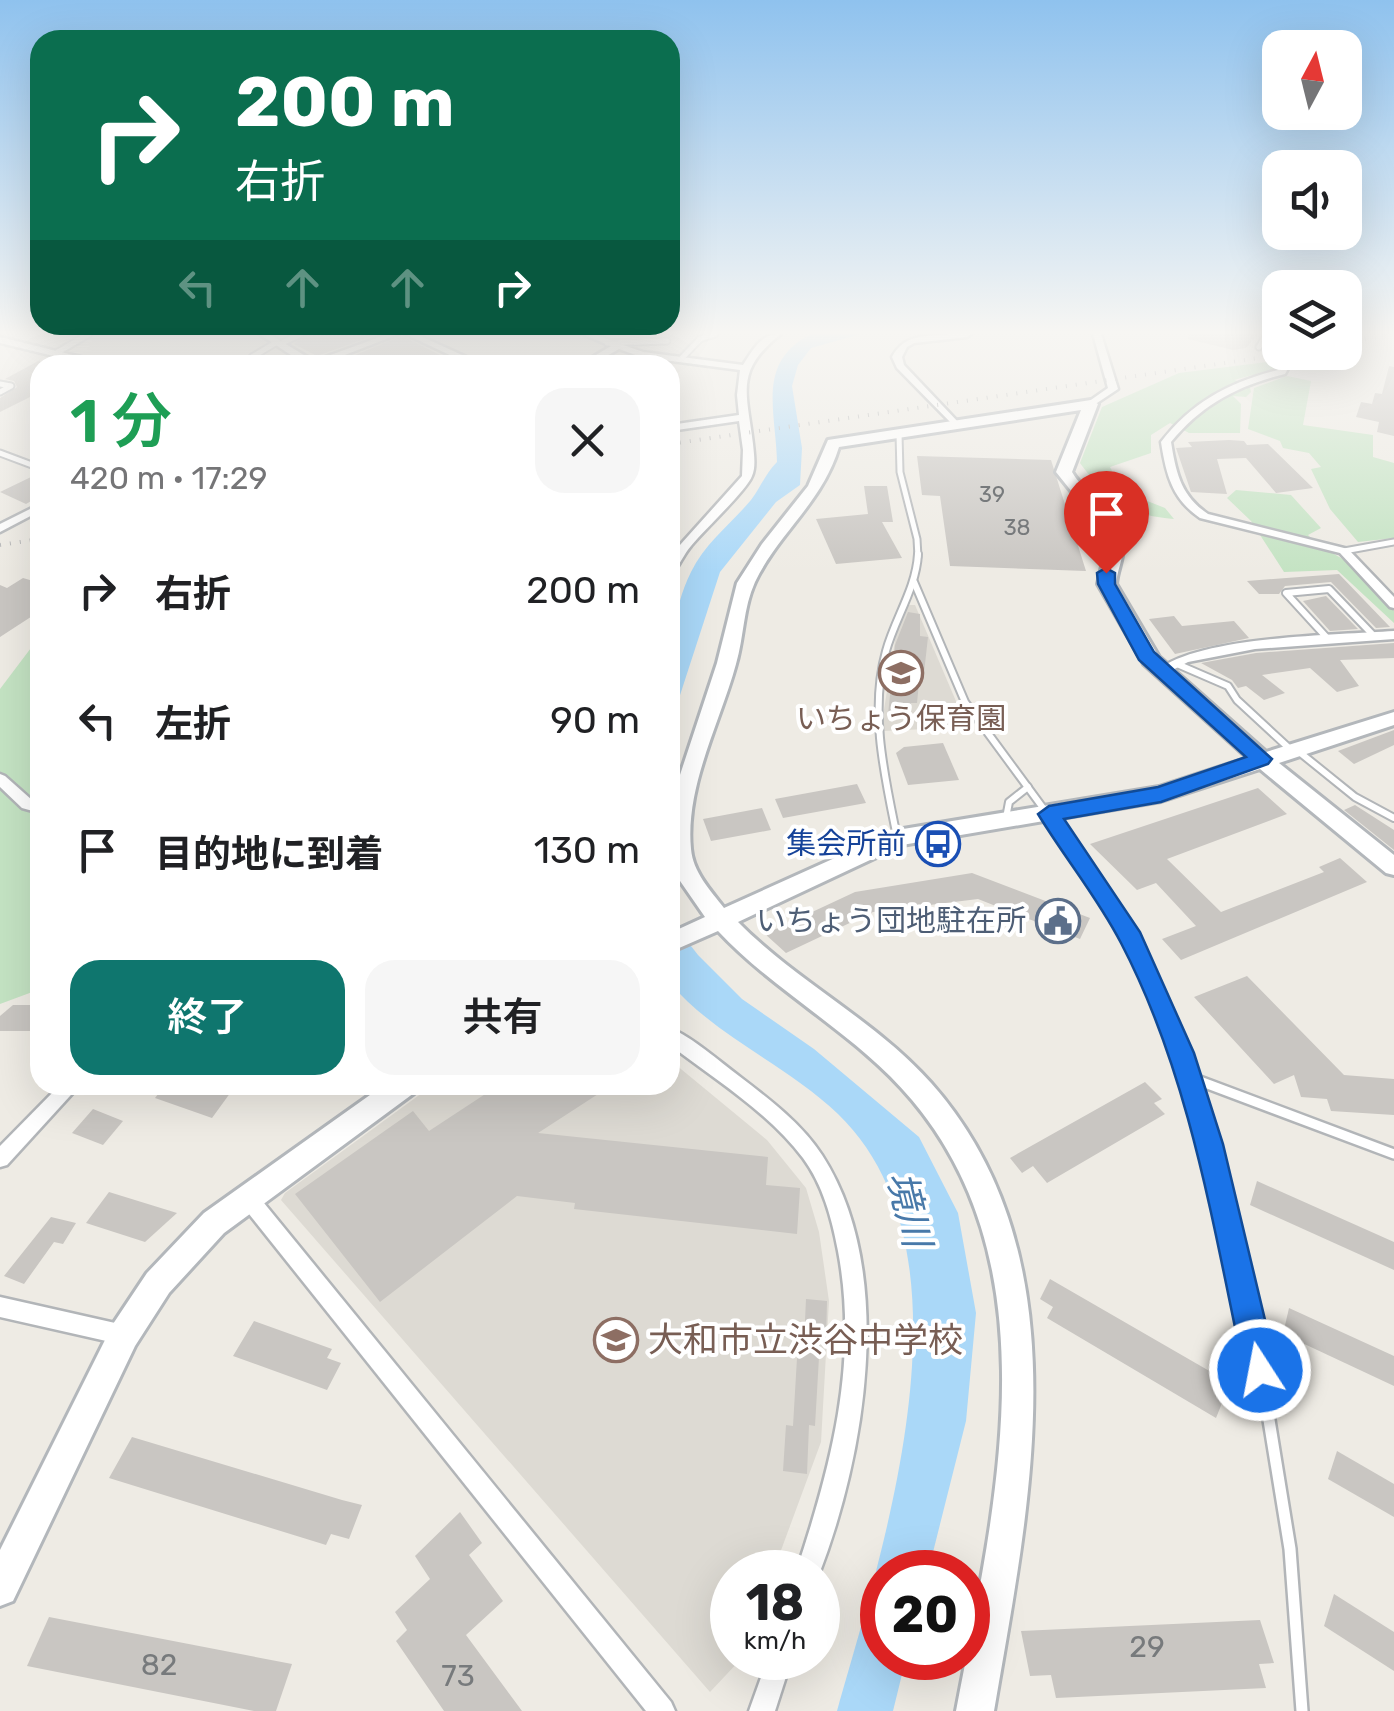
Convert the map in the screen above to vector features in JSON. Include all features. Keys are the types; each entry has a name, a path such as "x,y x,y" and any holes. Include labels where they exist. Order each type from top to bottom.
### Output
{"street":[{"path":"680,554 747,477 745,414"},
{"path":"945,414 956,425"},
{"path":"975,1711 1016,1465 1020,1410 1012,1294 1000,1235 974,1168 924,1094 889,1060 712,923 684,869 680,839 697,756 728,660 746,583 807,504 820,483 833,443 1028,414"},
{"path":"1087,414 1064,472 1068,483 1113,530 1116,542 1106,584 1146,656 1170,668 1261,759 1394,867"},
{"path":"1192,414 1166,442 1172,484 1189,507 1204,516 1344,552 1394,604"},
{"path":"680,427 745,417"},
{"path":"0,528 30,512"},
{"path":"1170,668 1184,659 1255,646 1394,635"},
{"path":"680,937 897,838 1161,794 1394,718"},
{"path":"0,779 30,805"},
{"path":"680,1043 788,1128 810,1153 825,1178 851,1260 858,1339 853,1407 814,1550"},
{"path":"0,1159 62,1095"},
{"path":"0,1588 124,1336 184,1252 248,1198 391,1095"},
{"path":"248,1198 662,1711"},
{"path":"0,1307 124,1336"},
{"path":"762,1711 773,1680"}],"lane":[{"path":"897,838 881,756 879,703 892,630 914,582 921,539 906,501 899,434"},
{"path":"0,453 30,464"},
{"path":"1344,552 1394,542"},
{"path":"914,582 965,702 1049,814 1146,966 1188,1077 1209,1144 1254,1334 1290,1549 1302,1711"},
{"path":"1331,642 1286,593 1329,589 1372,634"},
{"path":"1170,668 1228,686 1237,700 1293,749 1355,796 1394,818"},
{"path":"1005,820 1009,802 1028,787"},
{"path":"1188,1077 1394,1154"}],"shaded area":[{"path":"906,605 915,605 967,727 884,731 897,628"},
{"name":"大和市立渋谷中学校","path":"680,1068 767,1140 806,1188 819,1232 829,1301 821,1442 781,1550 710,1550 710,1680 721,1680 710,1692 281,1200 285,1193 419,1095 680,1095"}],"green space":[{"path":"1099,414 1241,414 1240,433 1189,433 1170,423 1151,435 1151,453 1110,467 1122,491 1165,508 1174,519 1130,510 1100,488 1080,463"},
{"path":"1250,414 1305,414 1303,425 1373,435 1373,457 1394,463 1394,538 1358,542 1330,509 1311,469 1321,467 1309,453 1283,448 1280,441 1248,429"},
{"path":"1236,490 1291,495 1321,528 1308,535 1362,576 1394,611 1394,623 1337,570 1284,572 1251,521 1227,498"},
{"path":"30,649 30,993 0,1004 0,689"}],"water":[{"path":"774,414 796,414 802,448 800,485 776,502 720,572 680,695 683,591 703,552 751,500 777,462"},
{"name":"境川","path":"680,932 742,999 814,1049 919,1137 958,1213 976,1313 966,1421 934,1550 881,1550 909,1403 913,1321 905,1243 881,1173 838,1114 797,1080 708,1019 680,994"},
{"path":"860,1629 860,1680 901,1680 893,1711 837,1711"}],"building":[{"path":"1357,414 1394,414 1394,436 1377,432 1379,422 1356,417"},
{"path":"1244,441 1247,445 1268,444 1313,488 1276,493 1246,458 1217,459 1227,494 1191,492 1176,448 1192,447 1188,442"},
{"path":"917,456 1051,460 1086,571 950,566 940,496 922,495"},
{"path":"30,477 30,502 26,504 0,492"},
{"path":"864,486 887,486 893,522 882,522 902,558 836,564 816,519 868,514"},
{"path":"1339,574 1390,627 1376,628 1331,582 1285,586 1279,594 1259,594 1247,581"},
{"path":"23,578 30,580 30,618 0,637 0,585 7,588"},
{"path":"1326,596 1358,629 1330,631 1303,601"},
{"path":"908,612 920,614 920,636 928,637 924,673 920,673 917,703 911,703 910,717 888,715 895,645"},
{"path":"1174,616 1182,626 1234,621 1249,638 1175,654 1149,619"},
{"path":"1394,643 1394,658 1340,660 1359,686 1337,692 1310,668 1262,675 1285,693 1264,700 1201,663 1256,653"},
{"path":"1394,730 1394,745 1354,764 1338,751"},
{"path":"943,743 959,780 908,785 896,753 904,747"},
{"path":"857,784 866,803 783,818 775,799"},
{"path":"1258,788 1287,814 1167,859 1221,912 1324,872 1319,867 1340,858 1367,882 1181,960 1162,939 1196,926 1156,883 1137,890 1090,844"},
{"path":"1355,805 1394,830 1394,850 1344,810"},
{"path":"762,808 771,830 711,841 703,819"},
{"path":"972,873 1090,918 1080,939 978,899 873,912 786,953 765,934 855,892"},
{"path":"1247,976 1344,1075 1394,1079 1394,1115 1331,1111 1327,1099 1301,1097 1294,1075 1274,1084 1194,997"},
{"path":"13,1005 30,1005 30,1031 0,1031 0,1016"},
{"path":"1145,1082 1162,1099 1154,1103 1165,1114 1047,1183 1033,1166 1022,1173 1010,1158"},
{"path":"157,1095 229,1095 212,1118 155,1098"},
{"path":"484,1095 597,1095 538,1133 768,1157 766,1185 800,1188 797,1234 574,1209 575,1203 517,1196 380,1302 295,1194 413,1111 429,1131"},
{"path":"93,1109 123,1121 103,1145 72,1133"},
{"path":"1257,1181 1394,1242 1394,1270 1250,1205"},
{"path":"109,1192 177,1213 145,1242 86,1223"},
{"path":"51,1217 76,1223 63,1244 54,1242 24,1284 4,1276"},
{"path":"1050,1279 1244,1391 1236,1412 1222,1403 1216,1418 1047,1318 1053,1307 1040,1299"},
{"path":"806,1299 827,1301 826,1340 820,1340 815,1426 809,1425 807,1474 783,1471 786,1425 793,1426 798,1341 804,1342"},
{"path":"1289,1308 1394,1356 1394,1386 1283,1334"},
{"path":"254,1321 332,1349 327,1358 341,1363 327,1390 233,1356"},
{"path":"132,1437 362,1505 349,1539 331,1534 326,1545 109,1478"},
{"path":"1337,1451 1394,1484 1394,1517 1328,1479"},
{"path":"460,1512 482,1543 469,1555 503,1601 466,1635 522,1711 444,1711 396,1641 407,1630 395,1612 430,1579 415,1556"},
{"path":"1334,1594 1394,1632 1394,1671 1324,1626"},
{"path":"49,1617 292,1664 276,1711 254,1711 27,1666"},
{"path":"1260,1620 1274,1663 1259,1664 1266,1688 1056,1698 1051,1675 1030,1676 1021,1631"}],"railway":[{"path":"680,443 876,414"},
{"path":"0,545 30,540"}],"place":[{"name":"いちょう保育園","path":"901,673"},
{"name":"集会所前","path":"938,844"},
{"name":"いちょう団地駐在所","path":"1058,921"},
{"name":"大和市立渋谷中学校","path":"616,1340"}],"route":[{"path":"1106,573 1106,584 1146,656 1261,759 1161,794 1049,814 1132,939 1158,992 1209,1144 1260,1370"}]}
